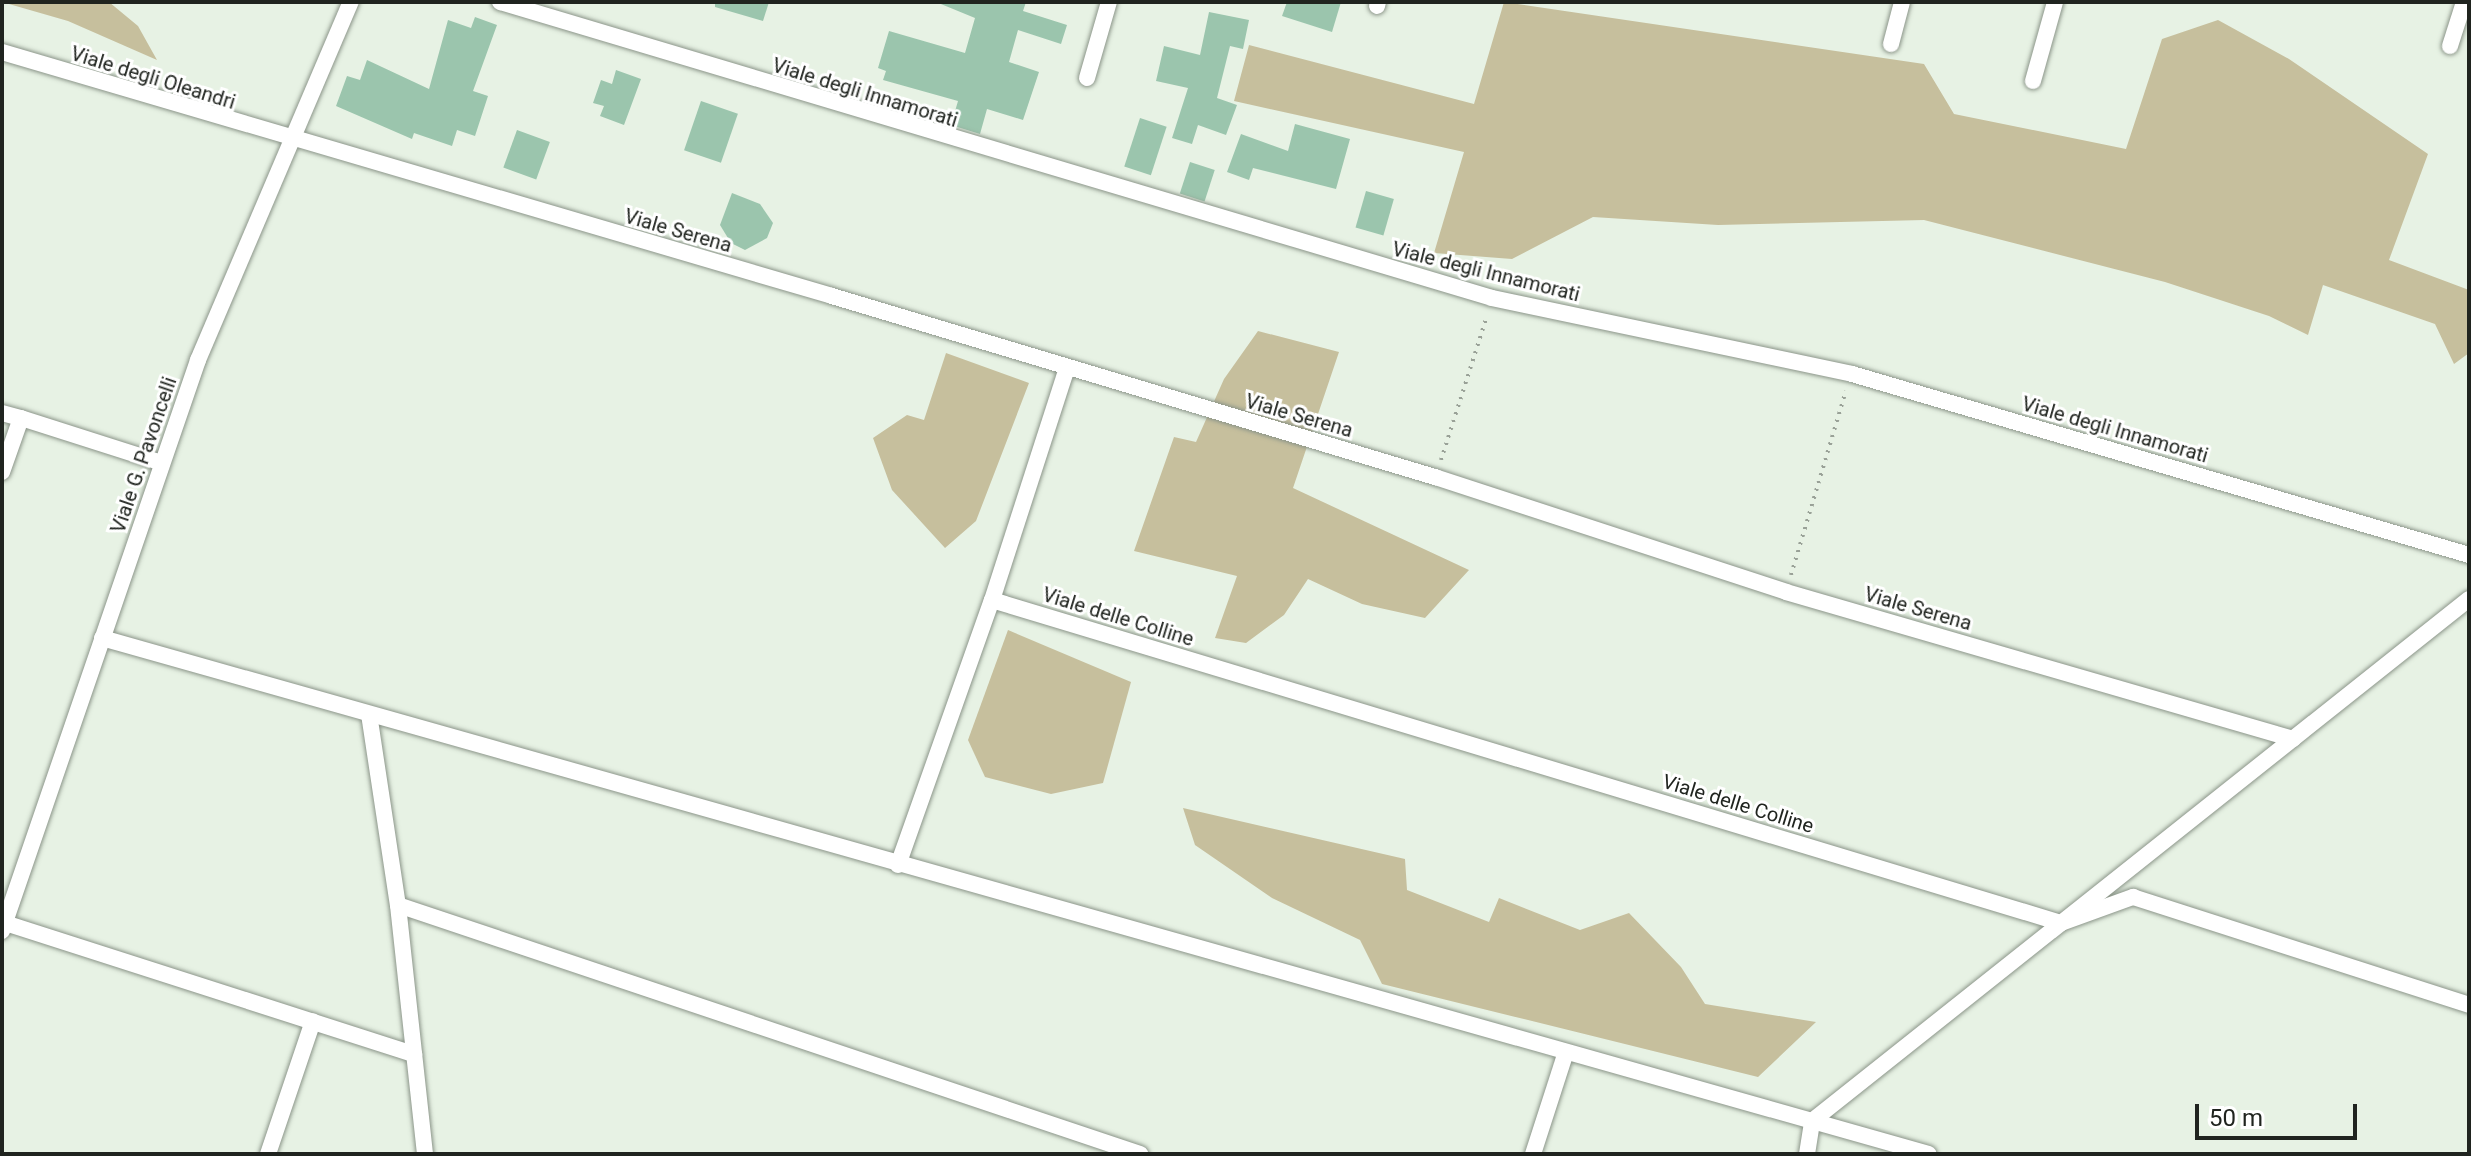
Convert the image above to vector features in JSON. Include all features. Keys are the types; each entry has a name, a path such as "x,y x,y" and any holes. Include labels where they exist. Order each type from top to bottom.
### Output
{"street":[{"name":"Viale G. Pavoncelli","path":"3,925 198,360 351,2"},
{"name":"Viale degli Innamorati","path":"500,2 1492,298 1852,374 2469,555"},
{"path":"1087,78 1109,2"},
{"path":"1891,44 1902,2"},
{"path":"2033,81 2055,2"},
{"path":"2450,46 2464,2"},
{"name":"Viale degli Oleandri","path":"2,52 292,141"},
{"name":"Viale Serena","path":"292,141 1435,477 1786,592 2293,739"},
{"path":"898,865 992,600 1067,368"},
{"path":"2,413 162,463"},
{"path":"2,472 21,418"},
{"path":"1807,1154 1812,1121 2469,599"},
{"name":"Viale delle Colline","path":"992,600 2061,923"},
{"path":"102,638 1565,1055 1929,1154"},
{"path":"369,714 398,905 425,1154"},
{"path":"2061,923 2133,897 2469,1005"},
{"path":"398,905 1140,1154"},
{"path":"3,925 414,1054"},
{"path":"268,1154 313,1021"},
{"path":"1533,1154 1565,1055"}],"path":[{"path":"1435,477 1492,298"},
{"path":"1786,592 1852,374"}],"shaded area":[{"path":"2,2 109,2 138,26 157,60 68,21"},
{"path":"1504,2 1924,64 1954,114 2126,149 2162,39 2218,20 2289,59 2428,154 2389,260 2469,290 2469,353 2454,364 2435,324 2323,285 2308,335 2269,316 2165,282 1924,220 1718,225 1593,217 1512,259 1434,253 1464,152 1234,101 1249,45 1474,104"},
{"path":"1258,331 1339,352 1293,488 1469,570 1425,618 1362,604 1308,579 1284,615 1246,643 1215,638 1237,576 1134,551 1174,437 1196,442 1224,379"},
{"path":"946,353 1029,383 976,521 945,548 892,490 873,438 907,415 924,420"},
{"path":"1008,630 1131,682 1103,783 1051,794 985,777 968,740"},
{"path":"1183,808 1405,859 1407,890 1489,922 1499,898 1580,930 1629,913 1681,967 1705,1004 1816,1022 1758,1077 1382,984 1360,940 1272,898 1195,845"}],"building":[{"path":"715,2 769,2 763,21 715,7"},
{"path":"936,2 1026,2 1023,11 1067,25 1061,44 1018,30 1009,62 1039,72 1023,120 987,109 980,134 951,125 958,101 883,80 886,71 878,68 889,31 965,53 975,18"},
{"path":"1287,2 1341,2 1332,32 1282,16"},
{"path":"1209,12 1249,20 1243,49 1230,46 1217,98 1237,105 1226,135 1198,125 1192,144 1172,138 1188,88 1156,81 1164,46 1200,55"},
{"path":"475,17 497,25 473,91 488,96 475,136 457,130 452,146 414,133 412,139 336,106 347,76 360,80 367,60 429,89 448,20 471,28"},
{"path":"616,70 641,79 624,125 600,116 604,106 593,103 601,80 612,84"},
{"path":"701,101 738,114 721,163 684,150"},
{"path":"1140,118 1167,127 1151,175 1124,167"},
{"path":"1295,124 1350,139 1336,189 1253,168 1249,180 1227,172 1241,134 1288,151"},
{"path":"517,130 550,142 536,180 503,168"},
{"path":"1190,162 1215,170 1205,201 1180,193"},
{"path":"1366,191 1394,199 1383,236 1356,228"},
{"path":"732,193 760,204 773,223 767,238 745,250 731,243 720,225"}]}
